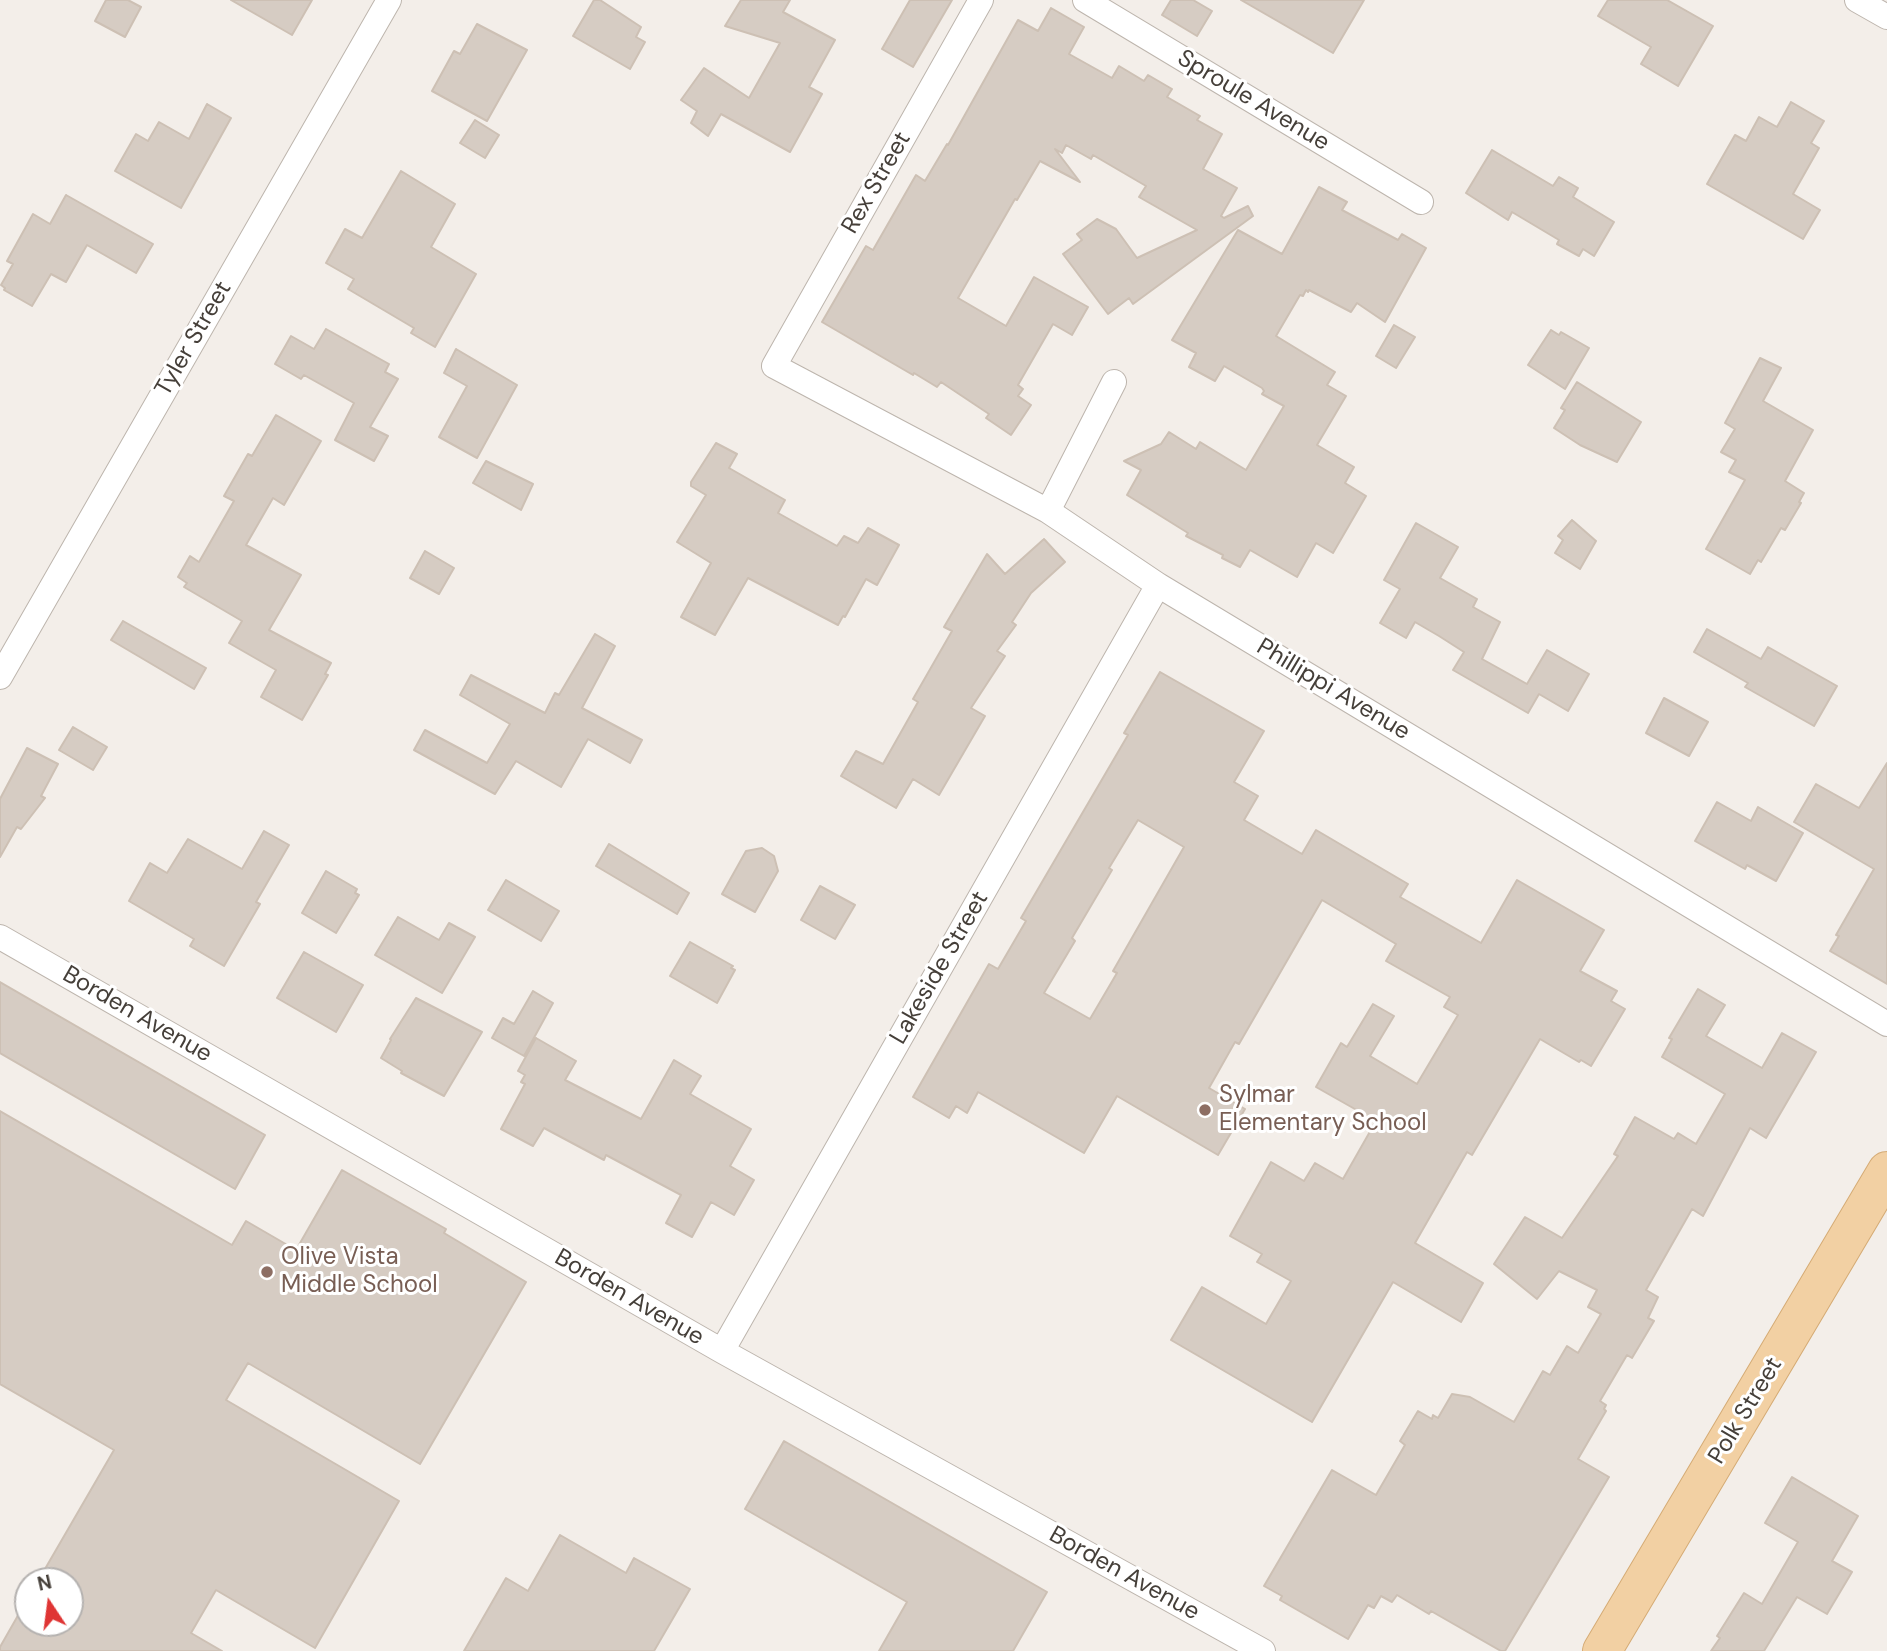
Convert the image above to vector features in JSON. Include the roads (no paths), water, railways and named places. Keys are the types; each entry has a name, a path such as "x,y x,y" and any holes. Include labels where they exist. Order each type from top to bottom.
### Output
{"main road":[{"name":"Polk Street","path":"1602,1651 1887,1171"}],"street":[{"name":"Tyler Street","path":"0,677 389,0"},
{"name":"Rex Street","path":"774,366 981,0"},
{"name":"Sproule Avenue","path":"1085,0 1421,202"},
{"path":"1857,0 1887,18"},
{"name":"Phillippi Avenue","path":"774,366 1048,511 1158,585 1887,1024"},
{"path":"1048,511 1114,382"},
{"name":"Lakeside Street","path":"722,1351 1158,585"},
{"name":"Borden Avenue","path":"0,937 722,1351 1263,1651"}],"place":[{"name":"Sylmar Elementary School","path":"1205,1110"},
{"name":"Olive Vista Middle School","path":"267,1272"}]}
